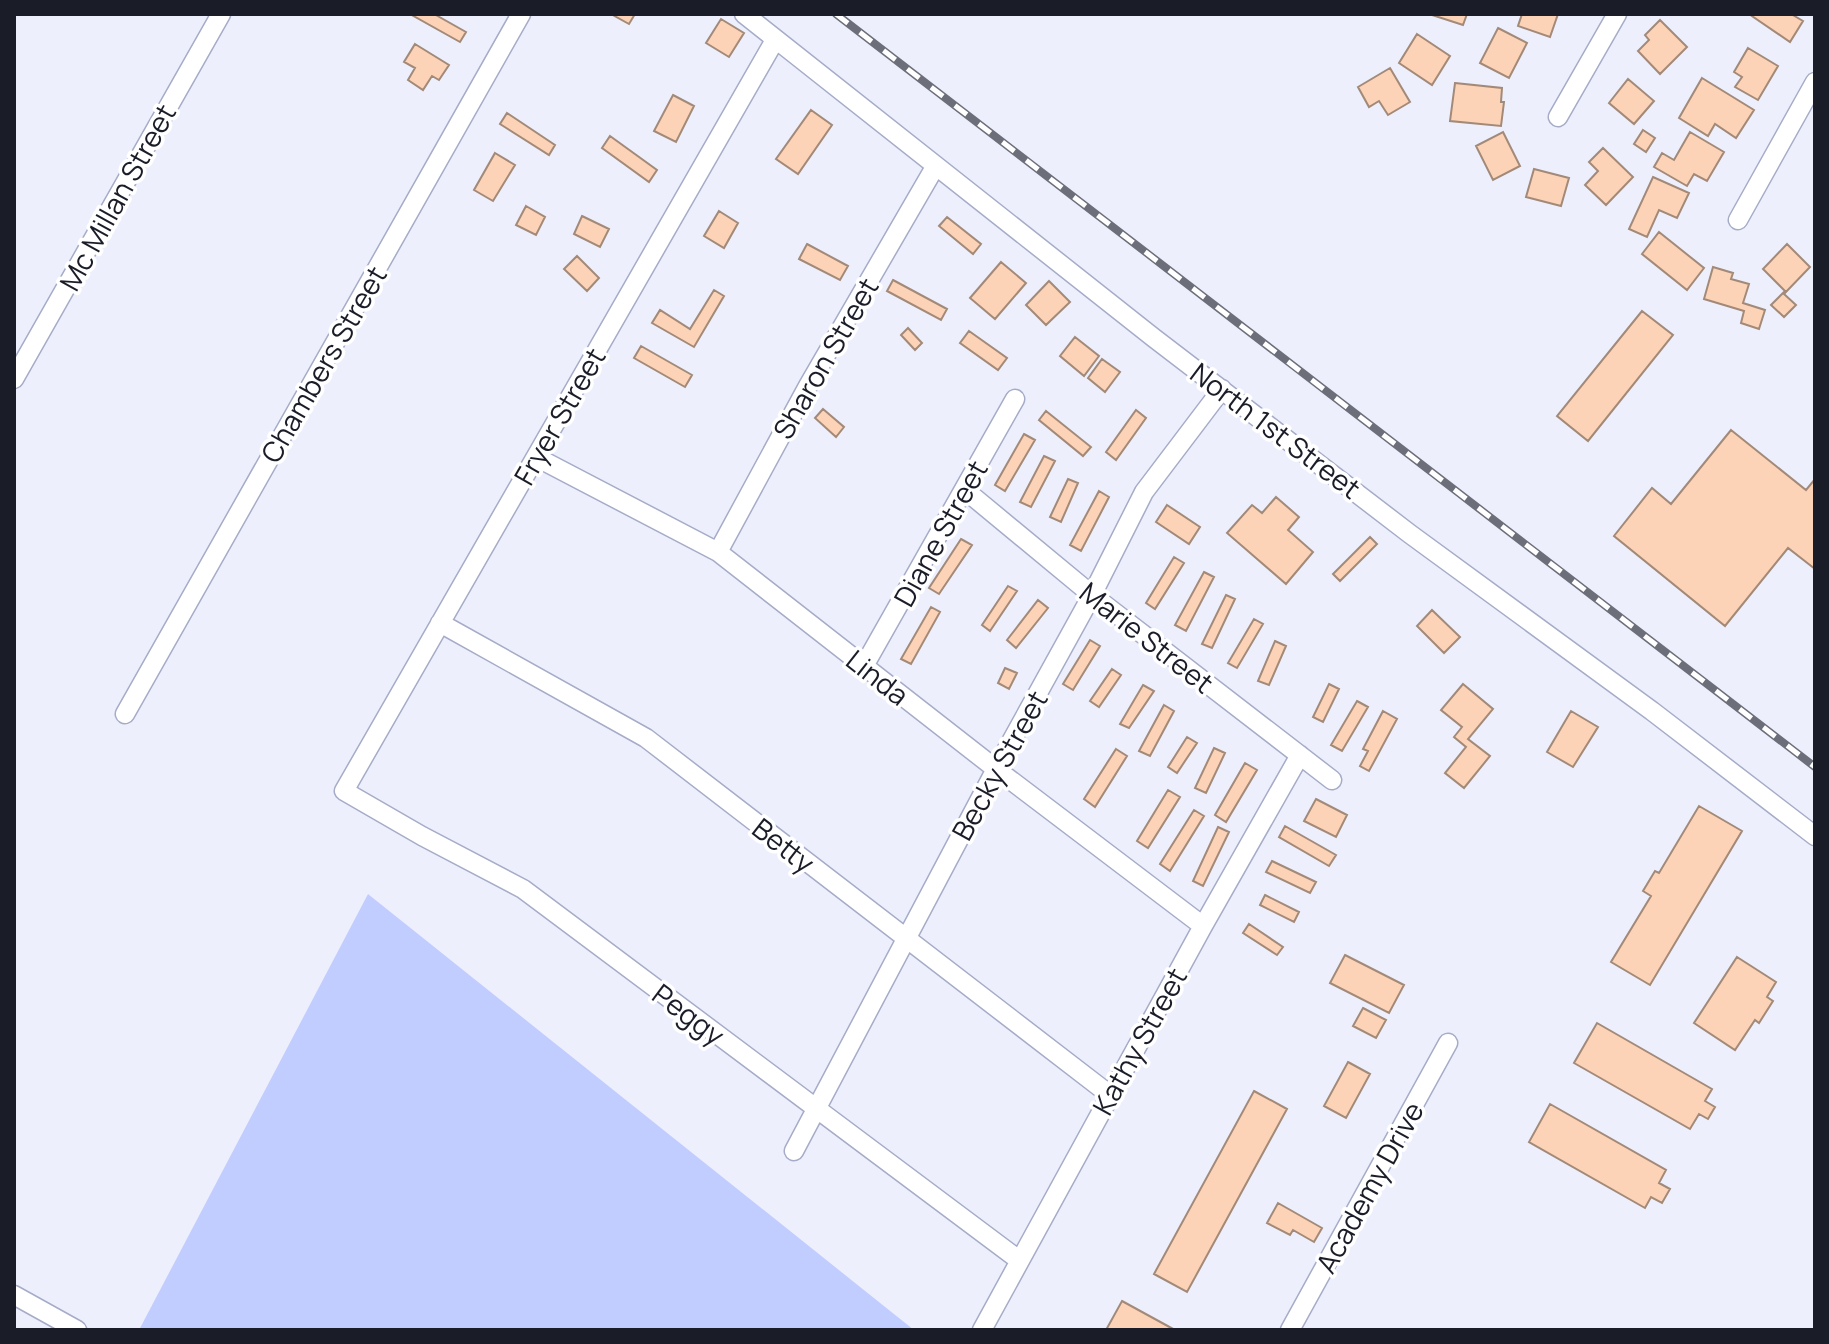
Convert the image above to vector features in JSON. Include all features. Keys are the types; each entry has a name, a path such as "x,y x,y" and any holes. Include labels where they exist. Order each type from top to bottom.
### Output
{"street":[{"name":"Mc Millan Street","path":"14,379 221,14"},
{"name":"Chambers Street","path":"125,714 521,14"},
{"name":"North 1st Street","path":"744,14 935,167 1410,534 1652,711 1815,836"},
{"path":"1558,117 1617,14"},
{"name":"Fryer Street","path":"344,791 775,40"},
{"path":"1738,220 1815,82"},
{"name":"Sharon Street","path":"718,552 808,386 935,167"},
{"name":"Becky Street","path":"794,1151 1144,492 1222,389"},
{"name":"Diane Street","path":"864,666 1015,399"},
{"name":"Linda","path":"536,457 718,552 1203,926"},
{"name":"Marie Street","path":"965,490 1092,595 1332,780"},
{"name":"Betty","path":"440,623 646,738 1110,1095"},
{"name":"Kathy Street","path":"982,1330 1300,755"},
{"name":"Peggy","path":"344,791 523,889 1019,1260"},
{"name":"Academy Drive","path":"1290,1330 1448,1043"},
{"path":"14,1295 77,1330"}],"shaded area":[{"path":"368,894 914,1330 139,1330"}],"building":[{"path":"410,14 434,14 466,32 460,42"},
{"path":"611,14 635,14 629,24"},
{"path":"1429,14 1467,14 1463,25"},
{"path":"1522,14 1558,14 1550,37 1518,26"},
{"path":"1749,14 1791,14 1803,21 1790,42"},
{"path":"721,19 744,33 729,57 706,43"},
{"path":"1660,20 1687,47 1660,74 1638,51 1649,40 1645,35"},
{"path":"1498,28 1527,43 1509,78 1480,63"},
{"path":"1417,34 1450,56 1432,85 1399,63"},
{"path":"415,44 449,65 439,80 432,76 423,90 408,80 415,68 404,62"},
{"path":"1748,48 1778,66 1758,100 1735,87 1742,77 1734,72"},
{"path":"1390,68 1410,102 1388,115 1379,101 1369,107 1358,87"},
{"path":"1702,78 1754,110 1736,138 1715,124 1708,136 1679,118"},
{"path":"1628,79 1654,101 1634,124 1609,103"},
{"path":"1455,83 1502,88 1501,126 1450,121"},
{"path":"673,95 694,106 676,142 654,131"},
{"path":"811,110 832,125 798,174 776,159"},
{"path":"507,113 555,145 549,155 500,124"},
{"path":"1643,130 1655,138 1646,152 1634,144"},
{"path":"1503,132 1520,166 1493,180 1476,146"},
{"path":"1690,132 1724,152 1707,181 1694,174 1687,186 1654,167 1662,153 1674,160"},
{"path":"610,136 657,170 649,182 602,148"},
{"path":"1603,148 1633,177 1606,205 1585,185 1598,171 1589,162"},
{"path":"495,153 515,165 493,201 474,190"},
{"path":"1534,169 1569,178 1561,206 1526,197"},
{"path":"1653,177 1689,193 1677,218 1659,210 1647,237 1629,229"},
{"path":"526,206 545,217 536,235 516,225"},
{"path":"719,211 738,223 724,248 704,236"},
{"path":"582,216 609,229 600,247 574,234"},
{"path":"947,217 981,244 973,254 939,226"},
{"path":"1659,232 1704,268 1687,290 1642,254"},
{"path":"807,244 848,266 840,280 799,259"},
{"path":"1787,244 1810,267 1784,294 1796,305 1784,317 1771,305 1785,291 1763,269"},
{"path":"577,256 599,278 587,291 564,269"},
{"path":"1001,262 1026,283 995,319 970,298"},
{"path":"1713,267 1733,273 1731,279 1749,284 1743,303 1765,310 1759,329 1741,323 1744,311 1704,299"},
{"path":"893,280 947,309 941,320 887,291"},
{"path":"1049,281 1070,302 1046,325 1026,305"},
{"path":"714,290 724,296 694,347 652,323 660,310 690,329"},
{"path":"1642,311 1673,335 1588,441 1557,416"},
{"path":"908,328 922,343 915,350 901,335"},
{"path":"969,331 1007,358 998,370 960,343"},
{"path":"1075,337 1099,356 1084,376 1060,356"},
{"path":"641,346 692,375 685,387 634,358"},
{"path":"1102,359 1120,372 1105,392 1088,378"},
{"path":"823,409 844,427 836,437 815,418"},
{"path":"1136,410 1146,418 1116,460 1106,452"},
{"path":"1046,411 1091,447 1083,456 1039,420"},
{"path":"1731,430 1806,490 1815,479 1815,569 1788,548 1725,626 1614,536 1652,488 1671,504"},
{"path":"1024,434 1035,440 1005,491 995,485"},
{"path":"1044,456 1055,461 1031,507 1020,502"},
{"path":"1068,479 1078,483 1061,522 1050,517"},
{"path":"1099,491 1109,497 1081,551 1070,545"},
{"path":"1276,497 1299,517 1288,530 1313,552 1286,584 1227,533 1252,505 1262,513"},
{"path":"1167,505 1200,527 1189,544 1156,522"},
{"path":"1370,537 1377,544 1340,581 1333,574"},
{"path":"961,539 972,545 939,594 929,588"},
{"path":"1174,557 1184,563 1155,609 1146,603"},
{"path":"1204,572 1214,577 1186,631 1175,625"},
{"path":"1008,586 1017,591 990,631 982,625"},
{"path":"1226,595 1235,599 1212,648 1202,644"},
{"path":"1038,600 1048,608 1016,648 1007,640"},
{"path":"931,607 940,612 911,664 901,659"},
{"path":"1432,610 1460,637 1444,653 1417,626"},
{"path":"1254,619 1263,624 1237,668 1228,663"},
{"path":"1090,640 1100,646 1073,690 1063,684"},
{"path":"1275,641 1286,646 1269,685 1258,681"},
{"path":"1005,668 1017,673 1009,689 998,683"},
{"path":"1112,669 1121,675 1099,707 1090,701"},
{"path":"1329,684 1339,689 1323,722 1313,717"},
{"path":"1463,684 1493,709 1468,739 1490,756 1464,788 1445,773 1466,747 1454,737 1462,727 1441,710"},
{"path":"1143,685 1154,691 1129,728 1120,724"},
{"path":"1357,701 1368,707 1342,751 1331,745"},
{"path":"1164,705 1174,711 1150,756 1139,751"},
{"path":"1383,711 1397,719 1369,771 1360,766 1368,751 1363,749"},
{"path":"1571,711 1598,727 1573,767 1547,752"},
{"path":"1187,737 1197,743 1177,773 1168,767"},
{"path":"1214,748 1225,753 1206,793 1195,788"},
{"path":"1116,749 1127,756 1095,807 1084,799"},
{"path":"1245,763 1257,770 1226,822 1215,815"},
{"path":"1168,790 1180,797 1148,848 1137,841"},
{"path":"1316,799 1347,815 1336,837 1304,821"},
{"path":"1699,806 1742,831 1650,985 1611,962 1651,896 1643,891 1655,871 1659,873"},
{"path":"1194,810 1204,816 1170,871 1160,864"},
{"path":"1285,826 1336,855 1329,866 1279,837"},
{"path":"1218,827 1229,832 1203,886 1193,881"},
{"path":"1272,861 1316,882 1310,893 1266,872"},
{"path":"1265,895 1299,912 1294,922 1260,905"},
{"path":"1249,924 1283,947 1277,955 1243,933"},
{"path":"1345,955 1404,985 1389,1013 1330,983"},
{"path":"1737,957 1776,982 1767,997 1773,1001 1759,1023 1755,1020 1735,1050 1694,1023"},
{"path":"1363,1008 1386,1020 1376,1038 1353,1026"},
{"path":"1597,1023 1712,1089 1705,1101 1715,1107 1708,1119 1699,1114 1690,1129 1574,1063"},
{"path":"1348,1062 1370,1074 1346,1118 1324,1106"},
{"path":"1254,1091 1287,1109 1187,1292 1154,1274"},
{"path":"1550,1104 1666,1170 1659,1183 1670,1189 1662,1203 1651,1197 1645,1208 1529,1142"},
{"path":"1278,1203 1322,1228 1314,1242 1293,1230 1290,1235 1267,1223"},
{"path":"1122,1301 1175,1330 1106,1330"}],"railway":[{"path":"836,14 1815,767"}]}
